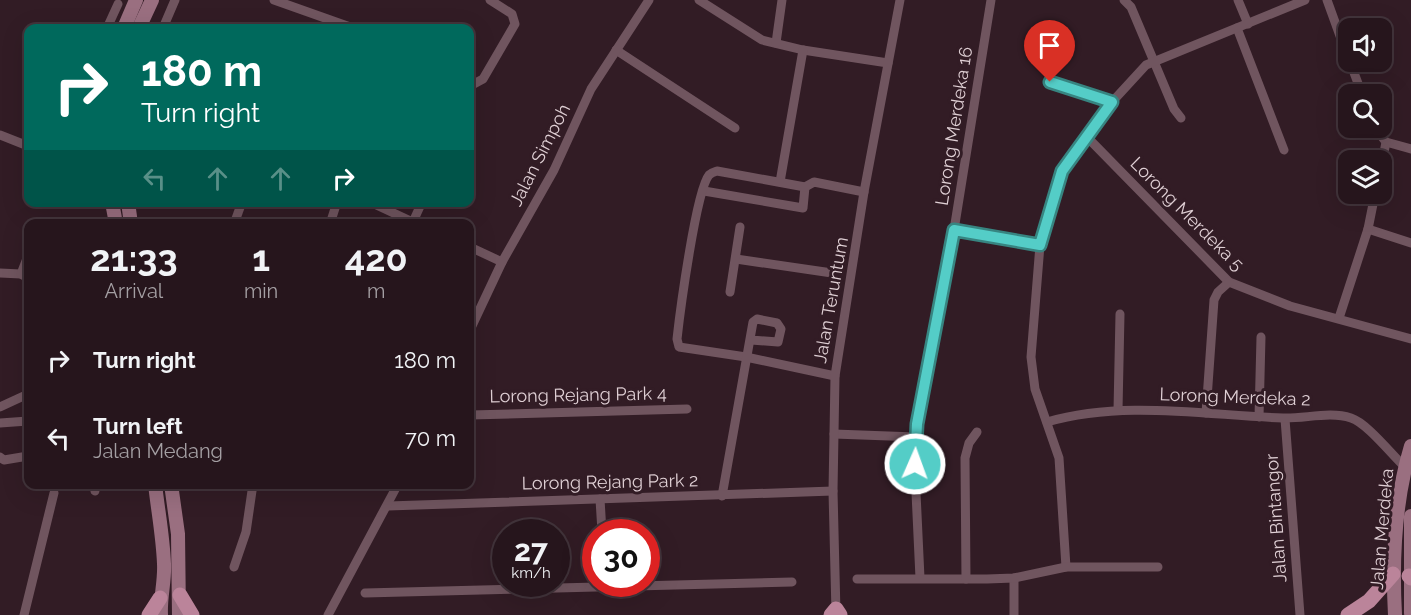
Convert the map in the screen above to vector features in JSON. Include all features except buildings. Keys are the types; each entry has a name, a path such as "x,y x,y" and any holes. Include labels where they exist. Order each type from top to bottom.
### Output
{"main road":[{"path":"126,24 136,0"},
{"path":"140,24 152,0"},
{"name":"Jalan Merdeka","path":"1395,615 1393,573 1405,467 1411,446"},
{"path":"156,489 164,561 164,578 160,598 161,615"},
{"path":"172,489 178,534 179,615"},
{"name":"Jalan Merdeka","path":"1411,516 1411,613"},
{"path":"1348,615 1369,601 1393,573"},
{"path":"180,596 192,615"},
{"path":"148,615 160,598"}],"street":[{"path":"165,24 176,0"},
{"path":"274,0 342,24"},
{"path":"474,84 483,79 515,24 512,14 490,0"},
{"name":"Jalan Simpoh","path":"474,322 502,262 554,170 591,88 649,0"},
{"path":"699,0 762,40 803,50 888,63"},
{"path":"776,43 782,0"},
{"name":"Jalan Teruntum","path":"836,614 833,492 835,376 864,192 900,0"},
{"name":"Lorong Merdeka 16","path":"920,578 914,450 954,230 992,0"},
{"path":"1124,0 1131,7 1155,59 1174,109 1181,118"},
{"path":"1238,0 1248,24"},
{"path":"1066,567 1059,458 1035,389 1031,357 1040,245 1062,171 1112,102 1138,73 1155,59 1305,0"},
{"path":"1327,0 1338,30"},
{"path":"109,24 118,4"},
{"path":"1237,28 1284,150"},
{"path":"616,50 735,128"},
{"path":"780,182 803,50"},
{"path":"1050,82 1112,102"},
{"path":"0,135 24,144"},
{"name":"Lorong Merdeka 5","path":"1087,137 1229,282 1290,306 1411,339"},
{"path":"1383,138 1386,142 1411,149"},
{"path":"1384,150 1386,142"},
{"path":"835,376 746,357 681,348 677,342 684,287 709,175 717,171 805,187 814,183 864,192"},
{"path":"704,191 803,208 805,187"},
{"path":"1339,318 1368,229 1373,204"},
{"path":"380,207 406,219"},
{"path":"730,292 740,227"},
{"path":"1368,229 1411,243"},
{"path":"954,230 1040,245"},
{"path":"474,249 502,262"},
{"path":"736,259 832,273"},
{"path":"0,273 24,276"},
{"path":"1206,413 1214,300 1218,292 1229,282"},
{"path":"1118,410 1120,314"},
{"path":"1259,417 1261,338"},
{"path":"722,496 746,357 751,340"},
{"path":"0,406 24,396"},
{"name":"Lorong Rejang Park 4","path":"474,415 687,409"},
{"name":"Lorong Merdeka 2","path":"1047,422 1074,414 1118,410 1285,419 1321,417 1354,419 1405,467"},
{"name":"Jalan Bintangor","path":"1285,419 1300,615"},
{"path":"0,423 24,421"},
{"path":"966,579 964,458 969,443 977,432"},
{"path":"834,434 916,437"},
{"path":"0,457 4,460 24,457"},
{"path":"234,567 246,532 252,489"},
{"path":"328,615 396,489"},
{"name":"Lorong Rejang Park 2","path":"388,506 833,492"},
{"path":"24,615 54,493"},
{"path":"600,499 601,519"},
{"path":"857,579 1014,578 1066,567 1158,567"},
{"path":"1014,578 1014,615"},
{"path":"660,583 792,582"},
{"path":"365,593 582,585"}],"route":[{"path":"915,464 917,424 954,230 1040,245 1062,171 1112,102 1050,82"}]}
